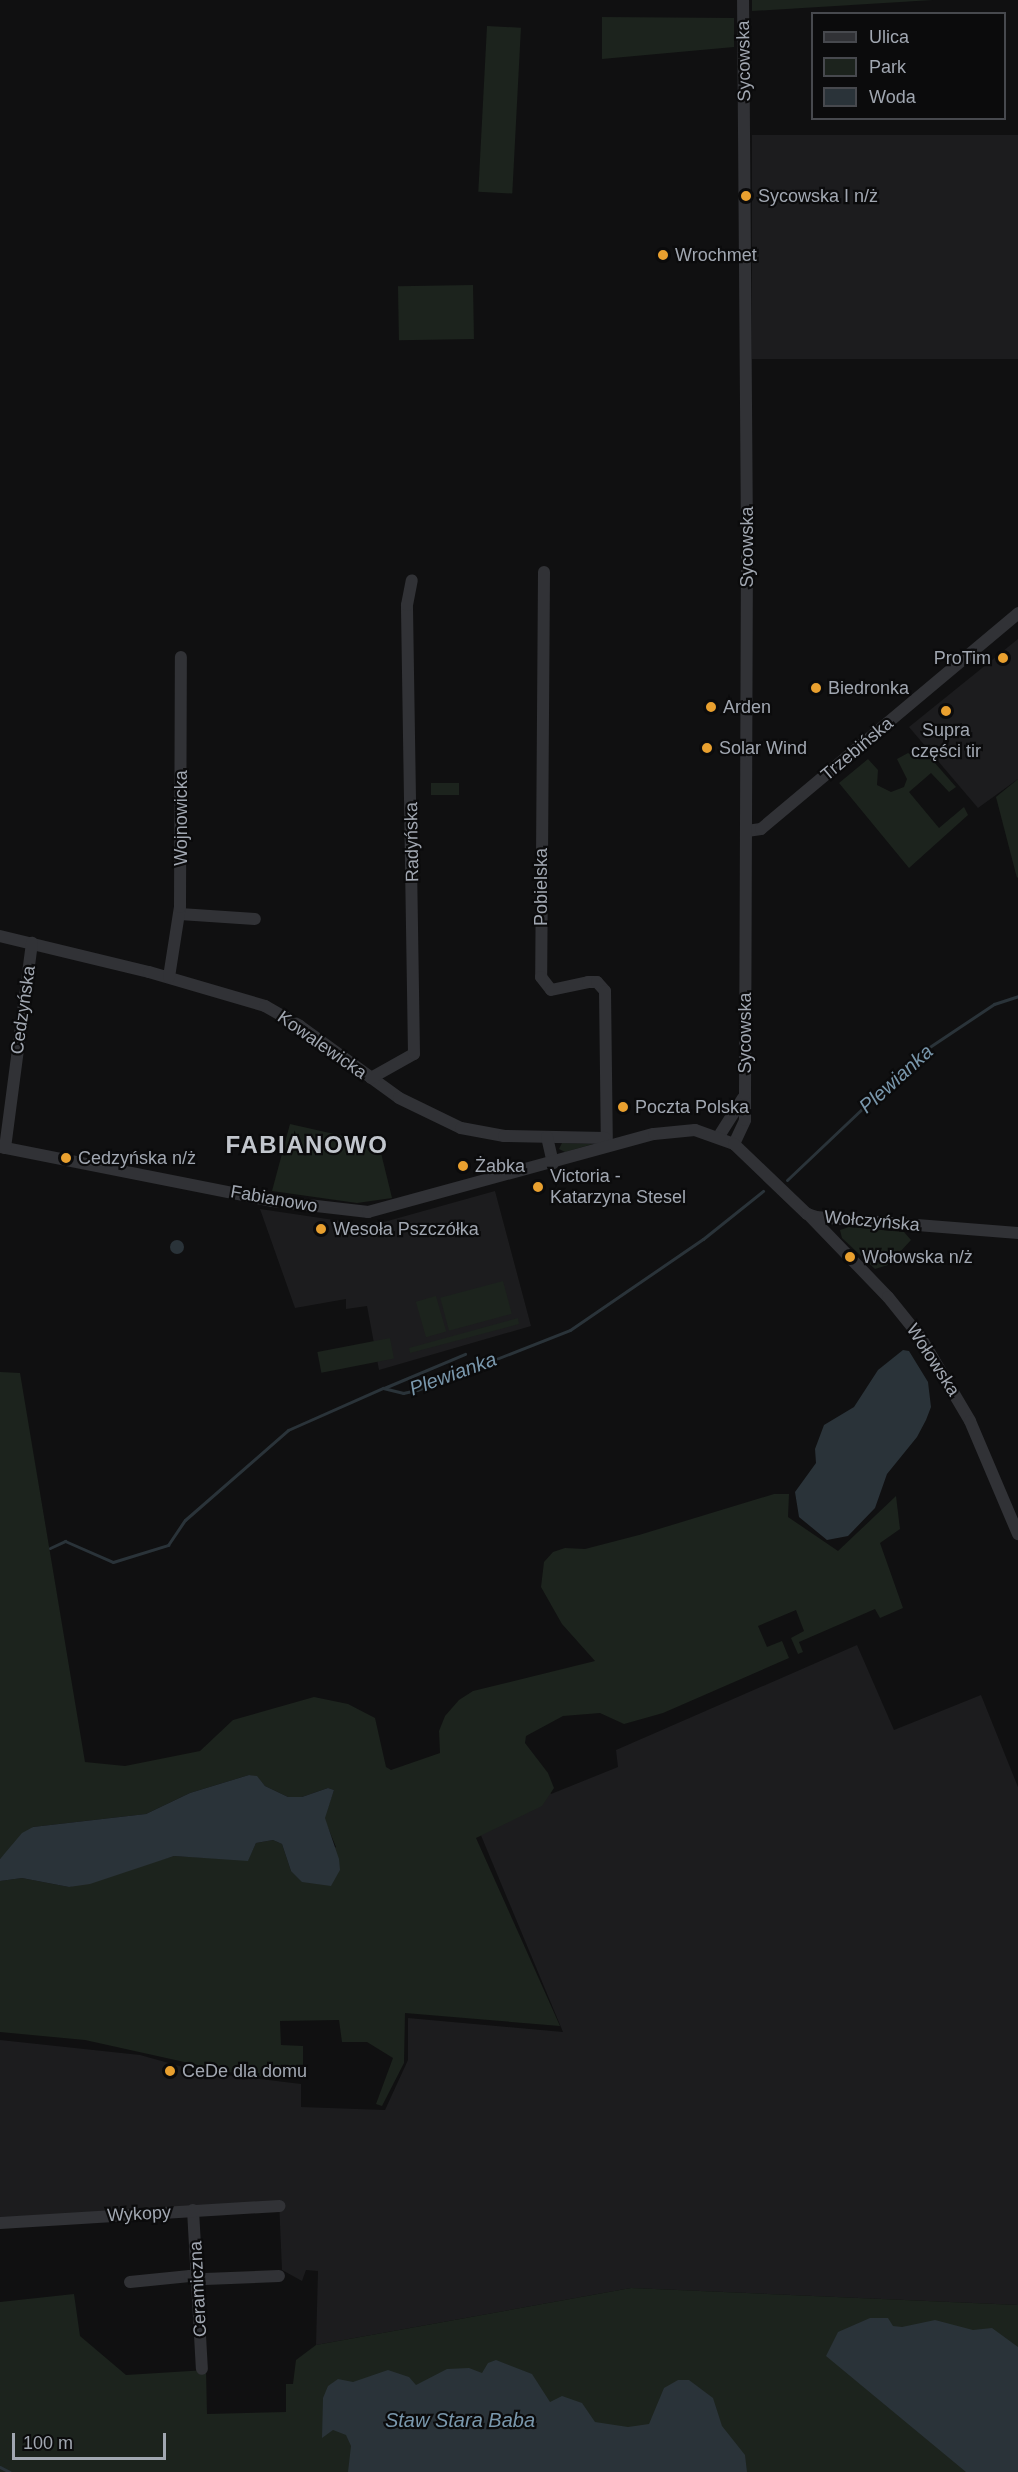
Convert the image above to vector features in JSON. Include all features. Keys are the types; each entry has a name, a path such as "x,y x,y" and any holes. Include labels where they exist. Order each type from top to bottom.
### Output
{"street":[{"name":"Sycowska","path":"734,1144 745,1120 747,831 743,0"},
{"name":"Pobielska","path":"544,573 541,977 544,987 551,990 577,988 588,982 597,982 605,991 606,1143"},
{"name":"Radyńska","path":"371,1078 414,1054 407,605 412,580"},
{"name":"Trzebińska","path":"747,831 761,829 1018,613"},
{"name":"Wojnowicka","path":"169,978 180,914 181,657"},
{"path":"180,914 255,919"},
{"name":"Kowalewicka","path":"0,936 236,996 282,1015 399,1098 461,1128 499,1136 547,1137 606,1143"},
{"name":"Cedzyńska","path":"2,1147 33,944"},
{"name":"Sycowska","path":"719,1136 745,1094"},
{"name":"Fabianowo","path":"2,1147 273,1201 356,1212 399,1206 554,1163 606,1143 679,1130 719,1136"},
{"name":"Wołczyńska","path":"719,1136 734,1144 807,1214 1018,1233"},
{"path":"547,1137 554,1163"},
{"name":"Wołowska","path":"807,1214 888,1297 921,1338 970,1421 1018,1534"},
{"name":"Wykopy","path":"0,2223 279,2206"},
{"name":"Ceramiczna","path":"193,2210 202,2369"},
{"path":"130,2282 279,2276"}],"shaded area":[{"path":"752,135 1018,135 1018,359 752,359"},
{"path":"1018,639 1018,779 978,808 909,727"},
{"path":"495,1191 531,1326 379,1370 367,1306 346,1309 346,1299 295,1308 260,1209 361,1224 384,1222"},
{"path":"857,1645 894,1730 981,1695 1018,1787 1018,2305 631,2288 316,2345 318,2271 306,2270 302,2281 282,2270 279,2201 0,2218 0,2040 140,2055 201,2072 301,2084 301,2107 385,2110 408,2060 408,2018 563,2032 465,1797 532,1763 551,1794 618,1767 616,1750"}],"green space":[{"path":"752,0 933,0 752,11"},
{"path":"602,17 734,18 734,47 602,59"},
{"path":"487,26 521,28 512,194 478,192"},
{"path":"473,285 474,339 399,340 398,286"},
{"path":"908,753 919,759 927,754 956,787 949,792 931,773 909,792 939,828 964,807 968,815 909,868 839,783 868,759 878,770 877,785 891,792 904,787 907,779 897,759"},
{"path":"1018,779 1018,877 1017,878 996,797"},
{"path":"431,783 459,783 459,795 431,795"},
{"path":"290,1124 343,1136 381,1153 392,1198 357,1203 272,1191"},
{"path":"562,1143 593,1144 565,1152 559,1149"},
{"path":"849,1227 904,1232 911,1240 888,1265 875,1269 842,1238 840,1230"},
{"path":"503,1281 512,1314 449,1331 440,1298"},
{"path":"436,1296 446,1332 426,1337 416,1302"},
{"path":"518,1318 519,1324 410,1353 409,1348"},
{"path":"390,1338 394,1359 321,1373 317,1352"},
{"path":"0,1372 20,1373 85,1762 125,1766 200,1751 233,1720 314,1697 348,1704 375,1718 386,1767 391,1770 440,1753 439,1731 445,1716 459,1700 473,1691 595,1661 562,1624 541,1587 544,1562 553,1552 565,1548 585,1549 639,1535 774,1494 789,1494 788,1517 838,1551 896,1496 900,1529 880,1543 903,1608 880,1618 875,1609 799,1642 803,1652 798,1654 791,1638 804,1631 796,1610 758,1626 767,1647 782,1641 789,1658 663,1713 624,1724 600,1713 563,1716 526,1736 525,1743 548,1773 554,1788 542,1806 476,1838 560,2026 405,2013 404,2063 382,2106 376,2104 393,2058 367,2042 342,2042 339,2020 280,2021 281,2045 303,2046 303,2079 243,2075 85,2040 0,2032 0,1881 22,1878 69,1887 174,1856 248,1860 256,1843 273,1840 282,1844 291,1871 336,1847 324,1818 334,1790 328,1788 302,1797 288,1797 265,1786 257,1777 249,1775 190,1793 146,1814 33,1827 0,1859"},
{"path":"631,2288 1018,2305 1018,2472 0,2472 0,2302 74,2294 80,2336 126,2375 206,2370 207,2414 286,2412 286,2384 293,2384 296,2360 316,2345"}],"water":[{"path":"174,1240 180,1240 184,1247 180,1254 174,1254 170,1250 170,1244"},
{"path":"903,1350 909,1351 928,1382 931,1407 926,1420 917,1437 887,1474 875,1508 848,1536 827,1540 799,1517 795,1492 816,1463 815,1449 824,1425 854,1407 878,1370"},
{"path":"249,1775 257,1776 265,1786 288,1797 302,1797 328,1788 334,1790 325,1818 339,1859 340,1870 331,1886 302,1882 291,1871 282,1844 273,1840 256,1843 248,1861 174,1856 90,1884 69,1887 22,1878 0,1881 0,1859 22,1833 33,1827 146,1814 190,1793"},
{"path":"870,2318 888,2318 893,2326 902,2327 935,2320 973,2330 992,2328 1018,2347 1018,2472 966,2472 826,2356 838,2332"},
{"name":"Staw Stara Baba","path":"496,2360 532,2374 550,2402 562,2396 582,2403 595,2422 628,2427 649,2424 664,2388 678,2380 689,2380 713,2398 722,2426 745,2455 747,2472 348,2472 351,2446 346,2435 333,2430 322,2438 323,2398 328,2386 338,2379 353,2382 388,2370 409,2377 416,2385 447,2369 469,2368 482,2373 488,2363"}],"waterway":[{"name":"Plewianka","path":"787,1180 922,1052 994,1004 1018,996"},
{"name":"Plewianka","path":"50,1548 65,1541 113,1562 168,1545 185,1520 288,1430 383,1388 403,1393 417,1390 570,1330 703,1239 763,1191"},
{"path":"384,1388 465,1354"},
{"path":"0,2467 10,2472"}],"place":[{"name":"Sycowska I n/ż","path":"746,196"},
{"name":"Wrochmet","path":"663,255"},
{"name":"ProTim","path":"1003,658"},
{"name":"Biedronka","path":"816,688"},
{"name":"Arden","path":"711,707"},
{"name":"Supra części tir","path":"946,711"},
{"name":"Solar Wind","path":"707,748"},
{"name":"Poczta Polska","path":"623,1107"},
{"name":"Cedzyńska n/ż","path":"66,1158"},
{"name":"Żabka","path":"463,1166"},
{"name":"Victoria - Katarzyna Stesel","path":"538,1187"},
{"name":"Wesoła Pszczółka","path":"321,1229"},
{"name":"Wołowska n/ż","path":"850,1257"},
{"name":"CeDe dla domu","path":"170,2071"}],"district":[{"name":"FABIANOWO","path":"307,1145"}]}
